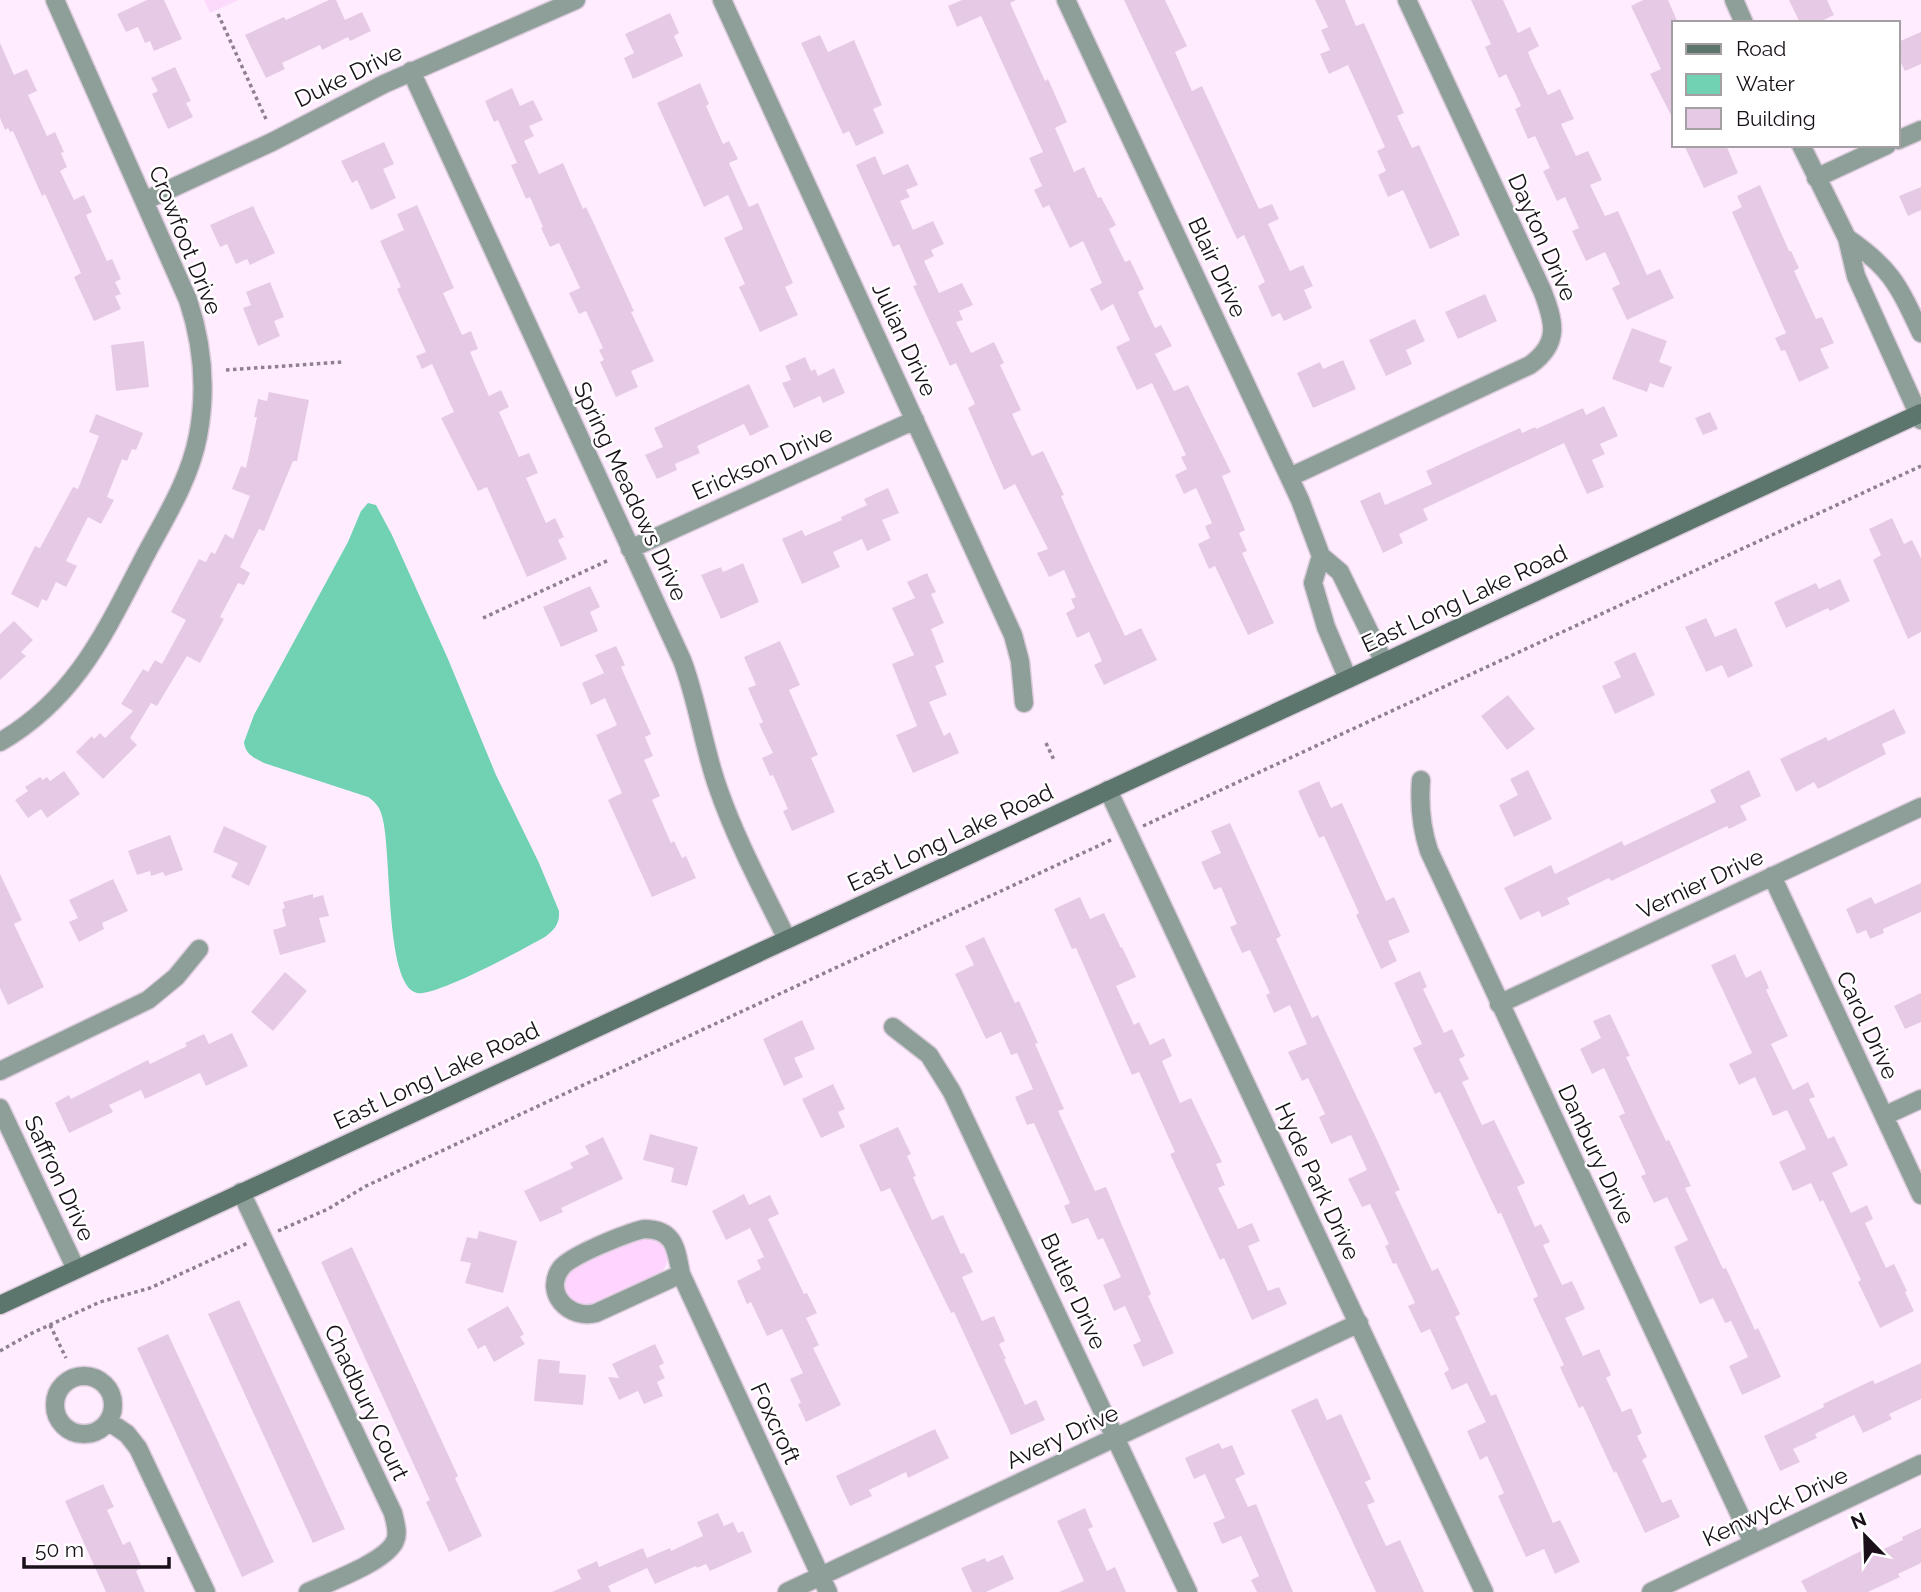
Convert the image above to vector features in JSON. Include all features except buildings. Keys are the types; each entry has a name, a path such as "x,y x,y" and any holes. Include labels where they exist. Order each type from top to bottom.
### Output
{"main road":[{"name":"East Long Lake Road","path":"0,1305 1348,678 1920,416"}],"street":[{"name":"Crowfoot Drive","path":"0,742 41,715 64,692 91,658 176,498 191,464 198,439 204,389 195,322 55,0"},
{"name":"Duke Drive","path":"144,201 272,142 339,105 411,71 576,0"},
{"name":"Julian Drive","path":"722,0 1013,635 1020,661 1024,703"},
{"name":"Blair Drive","path":"1066,0 1290,477 1321,556 1340,572 1384,662"},
{"name":"Dayton Drive","path":"1290,477 1530,365 1545,351 1551,340 1553,321 1542,290 1407,0"},
{"path":"1734,0 1743,21"},
{"name":"Spring Meadows Drive","path":"411,71 687,672 722,800 788,939"},
{"path":"1900,139 1921,130"},
{"path":"1802,147 1847,237 1856,276 1920,416"},
{"path":"1816,178 1883,147"},
{"path":"1847,237 1886,269 1899,286 1921,333"},
{"name":"Erickson Drive","path":"630,549 915,420"},
{"path":"1321,556 1312,583 1326,627 1348,678"},
{"name":"Danbury Drive","path":"1422,780 1419,804 1421,827 1429,851 1753,1543"},
{"name":"Hyde Park Drive","path":"1108,790 1484,1592"},
{"name":"Vernier Drive","path":"1499,1004 1921,807"},
{"name":"Carol Drive","path":"1772,876 1921,1195"},
{"path":"0,1071 148,1000 176,977 199,949"},
{"name":"Butler Drive","path":"893,1027 929,1055 952,1091 1188,1592"},
{"path":"1884,1116 1921,1099"},
{"name":"Saffron Drive","path":"0,1108 76,1269"},
{"name":"Chadbury Court","path":"241,1192 393,1513 397,1529 395,1541 386,1553 307,1592"},
{"name":"Foxcroft","path":"681,1274 586,1316 577,1315 563,1305 556,1286 562,1267 573,1258 644,1228 655,1229 673,1241 681,1274 824,1584"},
{"name":"Avery Drive","path":"787,1592 824,1584 1115,1438 1359,1323"},
{"path":"108,1421 127,1434 138,1447 206,1592"},
{"name":"Kenwyck Drive","path":"1651,1592 1921,1464"}],"path":[{"path":"218,15 266,118"},
{"path":"226,370 343,362"},
{"path":"1145,825 1921,466"},
{"path":"483,618 609,560"},
{"path":"1046,743 1054,760"},
{"path":"280,1230 328,1209 366,1186 1109,841"},
{"path":"0,1351 100,1303 150,1288 242,1245"},
{"path":"50,1325 66,1358"}],"shaded area":[{"path":"204,0 239,0 210,13"},
{"path":"649,1236 664,1246 668,1255 662,1272 594,1305 581,1305 570,1298 565,1282 569,1272 575,1267 641,1237"}],"water":[{"path":"368,503 376,505 392,535 496,775 559,911 556,926 545,937 481,971 427,992 417,993 406,984 399,966 391,911 385,829 378,806 368,797 264,763 248,753 244,742 254,715 348,542 361,511"}]}
